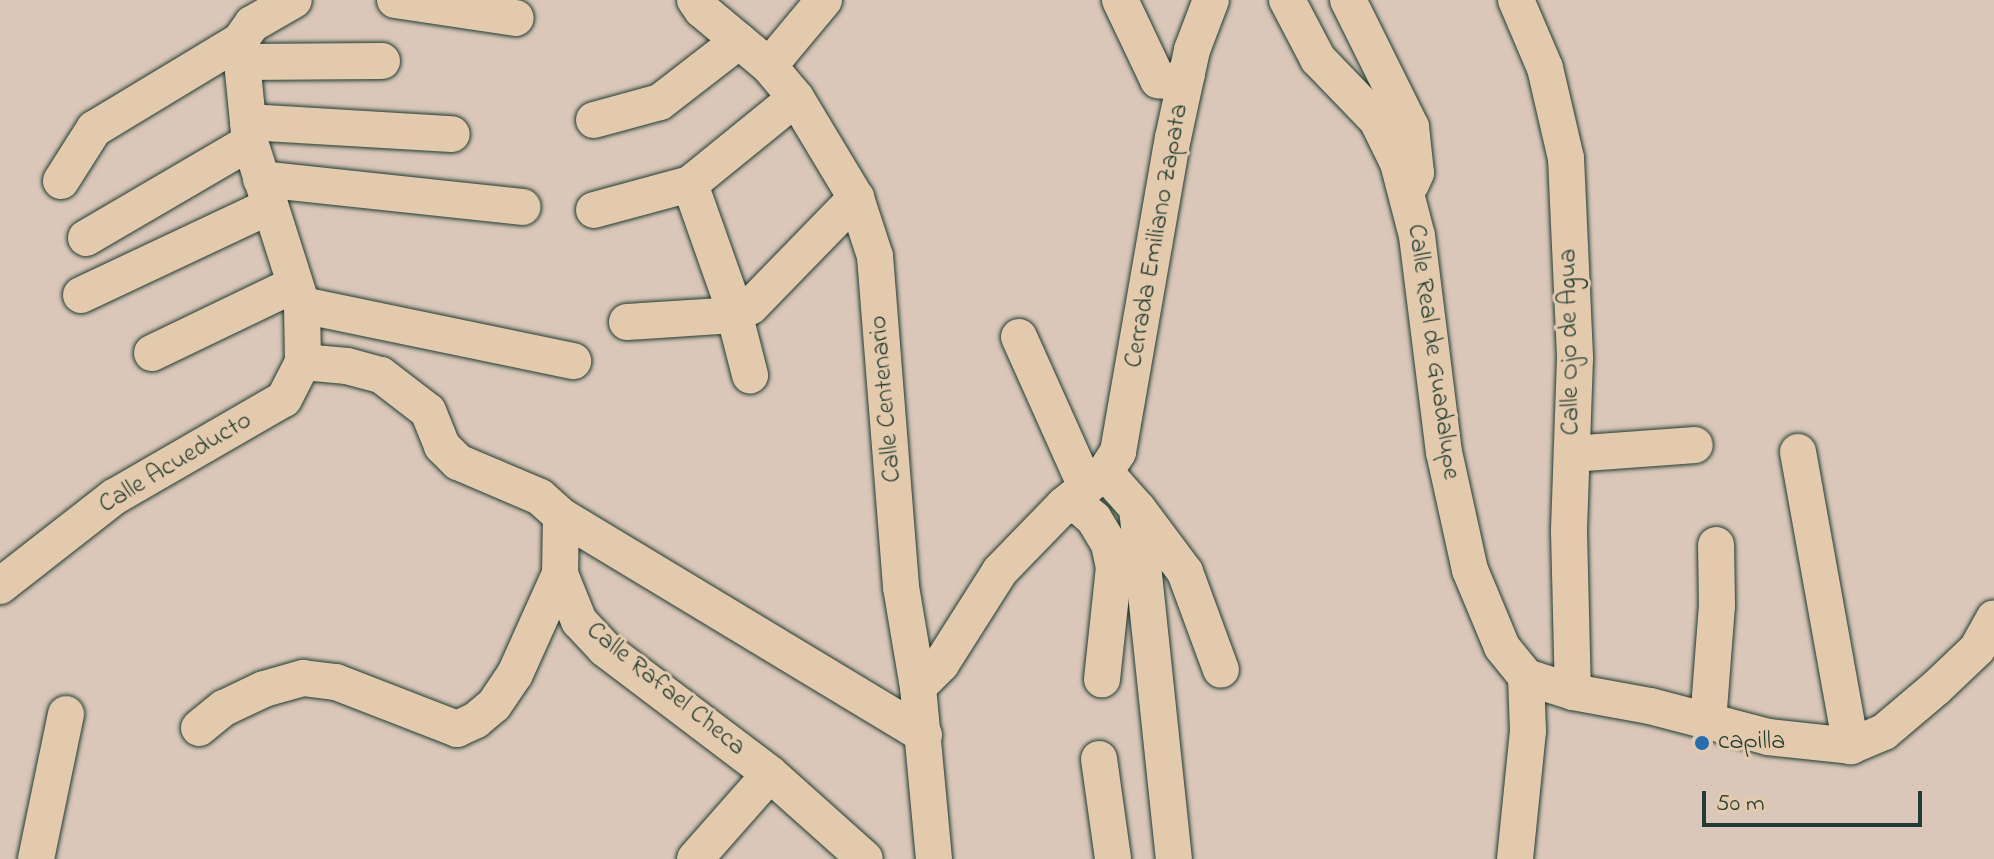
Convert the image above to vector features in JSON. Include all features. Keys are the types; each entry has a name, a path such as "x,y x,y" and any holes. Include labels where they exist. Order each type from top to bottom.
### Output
{"street":[{"path":"61,181 94,129 294,0"},
{"path":"395,0 516,18"},
{"name":"Calle Centenario","path":"695,0 769,66 796,98 856,198 875,256 901,587 924,735 934,859"},
{"path":"769,66 824,0"},
{"path":"1120,0 1158,80 1172,82 1187,74"},
{"name":"Cerrada Emiliano Zapata","path":"918,687 941,664 1000,571 1118,452 1187,74 1211,0"},
{"name":"Calle Real de Guadalupe","path":"1287,0 1318,59 1377,120 1398,163 1417,236 1444,452 1462,541 1470,570 1502,647 1526,677"},
{"path":"1348,0 1411,127 1416,173 1407,193"},
{"name":"Calle Ojo de Agua","path":"1516,0 1545,68 1566,158 1575,358 1569,531 1573,692"},
{"path":"244,32 382,61"},
{"path":"244,32 249,132 297,295 303,362 347,366 381,375 428,411 442,446 458,462 540,497 561,516 924,735"},
{"path":"594,120 660,102 739,41"},
{"path":"594,210 690,184 796,98"},
{"path":"86,238 249,132 452,134"},
{"path":"690,184 734,315 750,375"},
{"path":"81,295 265,192 523,207"},
{"path":"627,322 734,315 751,306 856,198"},
{"path":"152,353 297,295 573,361"},
{"path":"1019,337 1085,488 1079,506 1094,519 1109,544 1114,567 1102,679"},
{"name":"Calle Acueducto","path":"0,586 114,497 284,399 303,362"},
{"path":"1572,454 1695,445"},
{"path":"1798,452 1851,746"},
{"path":"1085,488 1137,508 1185,572 1221,670"},
{"path":"1137,508 1174,859"},
{"name":"Calle Rafael Checa","path":"561,516 560,574 579,621 605,649 770,774 865,859"},
{"path":"1708,722 1717,606 1716,545"},
{"path":"199,728 224,708 251,695 303,678 336,682 457,729 476,720 494,705 515,674 560,574"},
{"path":"1515,859 1528,731 1526,677 1573,692 1650,706 1768,737 1851,746 1884,732 1936,688 1977,649 1994,618"},
{"path":"36,859 66,714"},
{"path":"1099,759 1113,859"},
{"path":"695,859 770,774"}],"place":[{"name":"capilla","path":"1702,743"}]}
